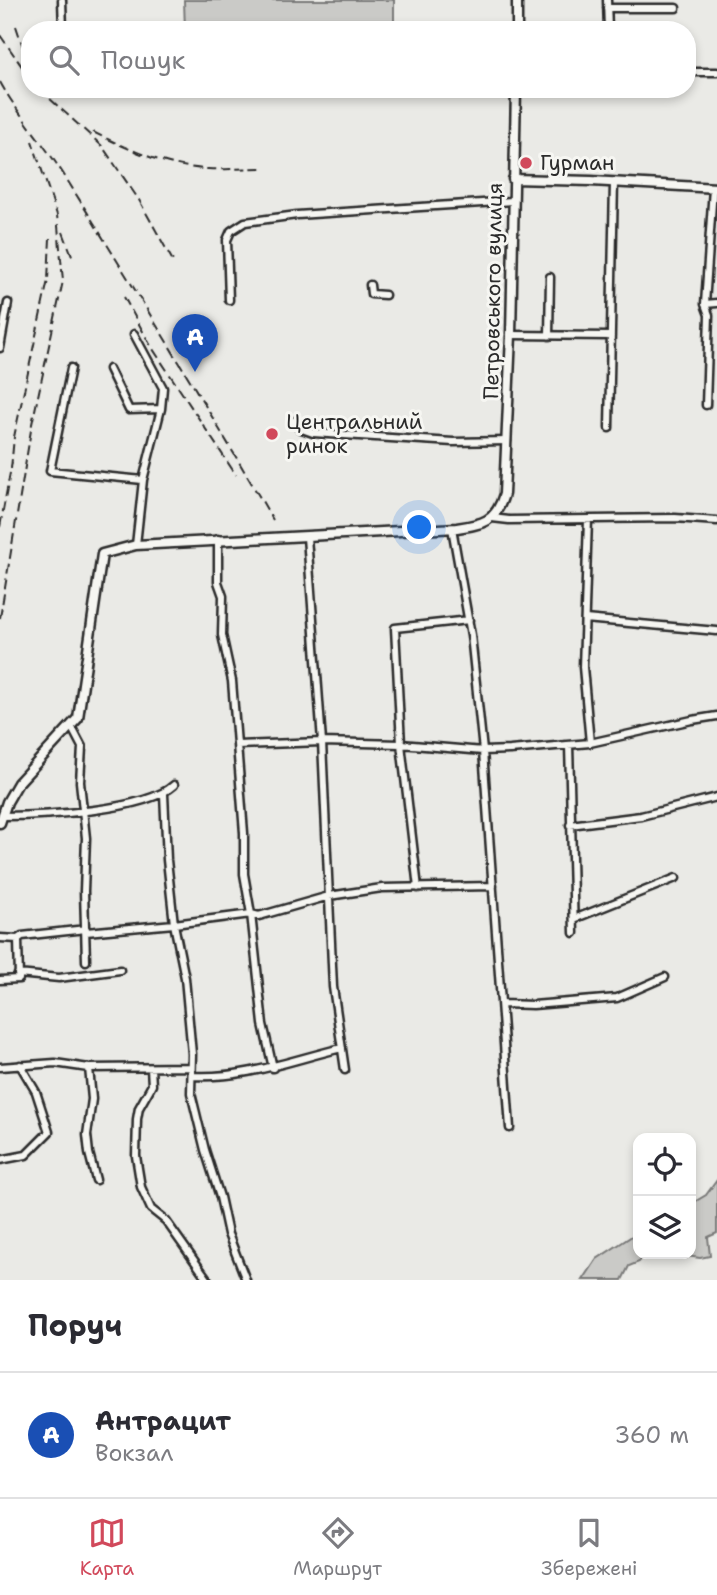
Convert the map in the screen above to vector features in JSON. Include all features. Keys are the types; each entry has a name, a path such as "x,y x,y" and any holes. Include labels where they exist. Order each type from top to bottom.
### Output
{"street":[{"path":"62,0 63,21"},
{"path":"517,0 517,21"},
{"path":"607,4 676,8"},
{"path":"696,72 717,72"},
{"name":"Петровського вулиця","path":"492,518 504,494 507,441 516,98"},
{"path":"513,180 715,188 705,304 709,315 706,405"},
{"path":"609,428 614,182"},
{"path":"229,300 227,240 231,231 245,222 297,215 513,201"},
{"path":"549,336 550,277"},
{"path":"370,285 371,294 385,295"},
{"path":"0,348 8,303"},
{"path":"705,304 717,303"},
{"path":"134,334 163,388 143,480 136,545"},
{"path":"511,335 611,336"},
{"path":"71,368 50,471 143,480"},
{"path":"109,369 129,410 160,409"},
{"path":"293,421 299,428 313,433 453,442 507,441"},
{"path":"174,785 164,794 83,811 1,819 18,783 78,718 102,554 136,545 452,528 478,525 492,518 676,518 717,521"},
{"path":"588,520 583,667 590,743"},
{"path":"452,528 468,620 483,751 510,1128"},
{"path":"307,537 322,742 333,986 345,1070"},
{"path":"218,539 218,582 223,596 222,635 232,681 244,833 244,874 263,1024 273,1068"},
{"path":"585,619 717,631"},
{"path":"418,888 401,744 395,628 468,620"},
{"path":"237,745 322,742 401,744 483,751 590,743 717,716"},
{"path":"71,726 82,747 80,782 86,838 86,961"},
{"path":"569,745 574,933"},
{"path":"164,794 167,860 174,924 185,978 192,1054 191,1093 228,1234 246,1280"},
{"path":"570,825 641,816 717,797"},
{"path":"574,919 676,878"},
{"path":"0,938 18,939 22,936 174,924 251,914 259,916 329,895 382,888 493,886"},
{"path":"0,980 19,979 18,939"},
{"path":"19,974 59,978 120,970"},
{"path":"502,1004 533,1006 617,998 665,977"},
{"path":"192,1076 211,1077 273,1068 342,1048"},
{"path":"0,1067 55,1063 89,1068 191,1068"},
{"path":"0,1160 26,1155 49,1132 36,1093 20,1065"},
{"path":"89,1068 92,1099 88,1144 96,1180"},
{"path":"152,1068 152,1085 139,1108 137,1119 136,1156 141,1187 151,1209 166,1221 208,1280"}],"shaded area":[{"path":"184,0 394,0 394,21 185,21"},
{"path":"717,1180 717,1233 708,1237 710,1256 700,1258 696,1257 696,1201 706,1195"},
{"path":"633,1235 633,1259 641,1259 629,1266 622,1280 583,1280 597,1259"}],"railway":[{"path":"16,26 21,41"},
{"path":"0,35 21,65"},
{"path":"0,82 66,178 273,520"},
{"path":"49,98 102,146 139,200 174,263"},
{"path":"93,132 134,151 178,165 215,169 263,168"},
{"path":"0,618 32,424 63,281 57,215 32,141"},
{"path":"63,232 73,258"},
{"path":"11,469 14,437 48,280 50,238"},
{"path":"124,297 151,346 236,475"},
{"path":"0,527 12,462"}],"place":[{"name":"Гурман","path":"526,163"},
{"name":"Антрацит","path":"195,372"},
{"name":"Центральний ринок","path":"272,434"}]}
